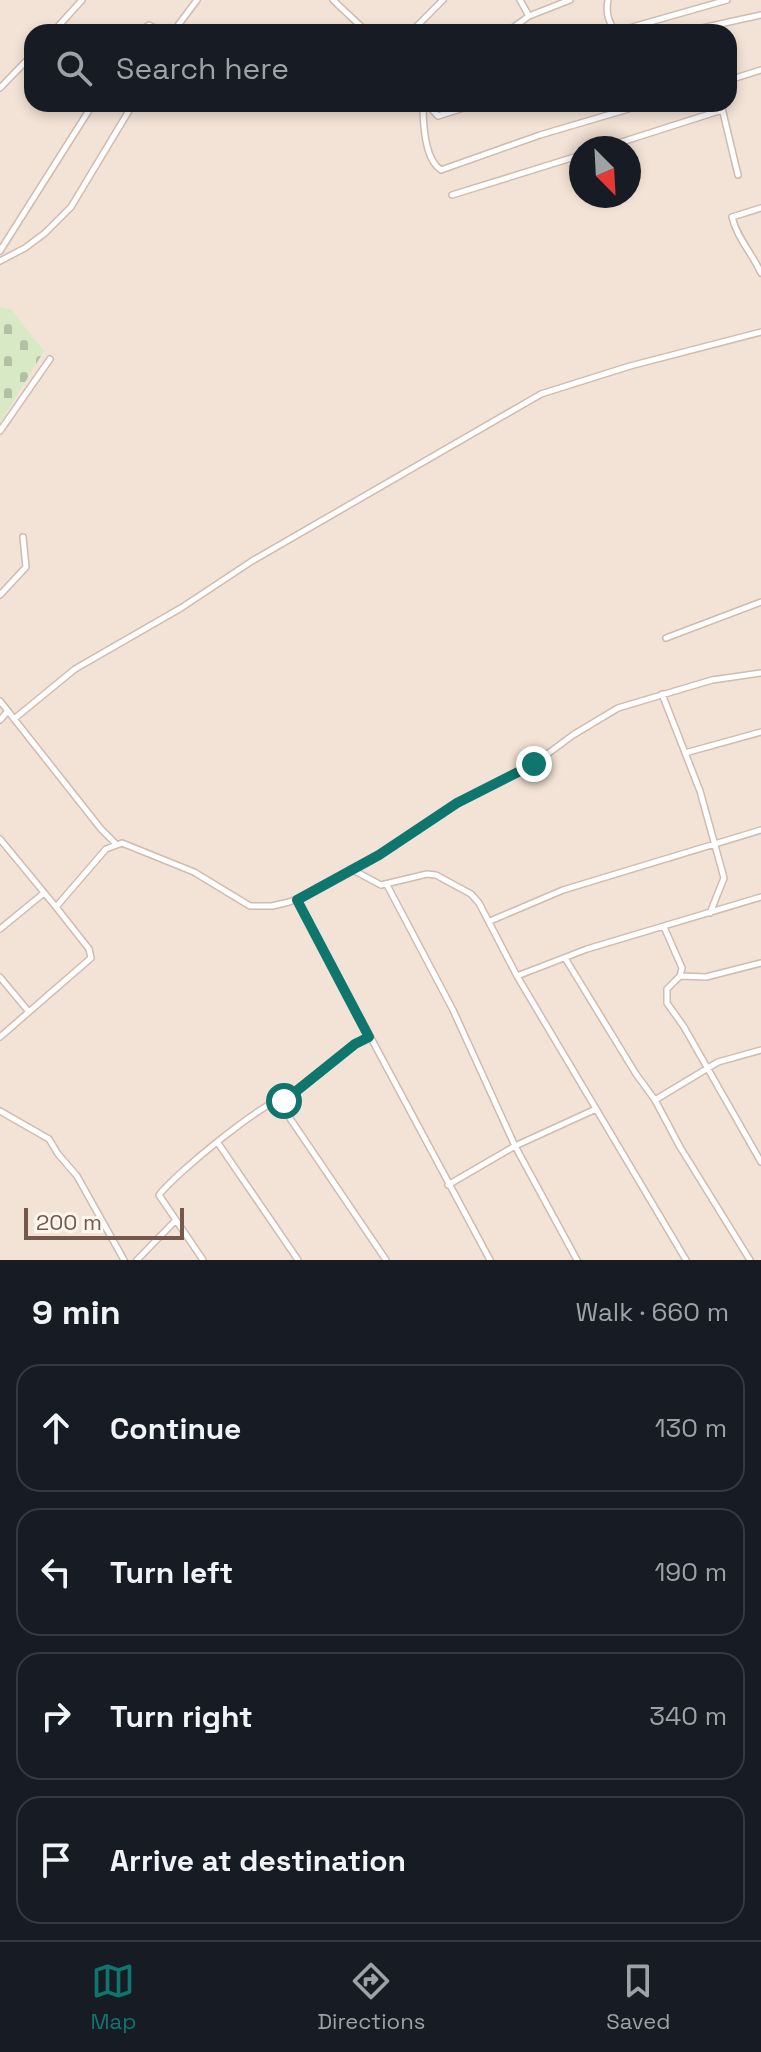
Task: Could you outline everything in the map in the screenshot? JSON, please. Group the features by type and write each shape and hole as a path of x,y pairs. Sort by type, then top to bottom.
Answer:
{"street":[{"path":"60,24 82,0"},
{"path":"179,24 197,0"},
{"path":"333,0 358,24"},
{"path":"520,0 529,16"},
{"path":"518,24 529,16 570,0"},
{"path":"608,0 610,24"},
{"path":"643,24 727,0"},
{"path":"418,24 440,1"},
{"path":"720,24 761,15"},
{"path":"0,88 24,63"},
{"path":"737,78 761,70"},
{"path":"0,251 88,112"},
{"path":"0,261 45,233 71,207 128,112"},
{"path":"425,112 424,133 434,165 441,170 540,135 618,112"},
{"path":"638,136 707,112"},
{"path":"722,112 738,175"},
{"path":"452,195 569,159"},
{"path":"761,208 732,217 738,236 761,273"},
{"path":"14,719 75,669 181,608 252,561 541,394 630,366 761,332"},
{"path":"0,431 50,359"},
{"path":"0,595 26,567 23,537"},
{"path":"666,638 761,602"},
{"path":"0,701 116,844 133,846 194,872 250,906 272,906 297,900 379,855 457,803 534,764 573,735 618,708 712,680 761,673"},
{"path":"662,694 700,791 724,878 710,913"},
{"path":"0,720 8,711"},
{"path":"685,753 761,732"},
{"path":"490,921 563,890 761,830"},
{"path":"0,839 89,949 91,958 0,1037"},
{"path":"56,907 103,852 116,844"},
{"path":"351,869 374,884 387,885 427,874 436,875 471,894 490,921 517,976 686,1260"},
{"path":"387,885 442,988 515,1146 577,1260"},
{"path":"0,929 44,893"},
{"path":"517,976 761,897"},
{"path":"297,900 490,1260"},
{"path":"664,927 681,962 680,976 667,989 666,1001 760,1158"},
{"path":"565,958 655,1100 680,1147 750,1260"},
{"path":"680,976 706,977 761,963"},
{"path":"0,977 29,1012"},
{"path":"203,1260 159,1195 177,1174 267,1105 287,1097 355,1044 369,1037"},
{"path":"655,1100 707,1068 733,1056 761,1050"},
{"path":"287,1097 283,1105 288,1116 386,1260"},
{"path":"448,1185 515,1146 596,1109"},
{"path":"0,1111 47,1136 77,1176 124,1260"},
{"path":"218,1143 298,1260"},
{"path":"137,1260 176,1220"}],"shaded area":[{"path":"0,0 761,0 761,1260 0,1260"}],"green space":[{"path":"0,307 11,309 44,351 0,423"}],"route":[{"path":"284,1101 355,1044 369,1037 297,900 379,855 457,803 534,764"}]}
